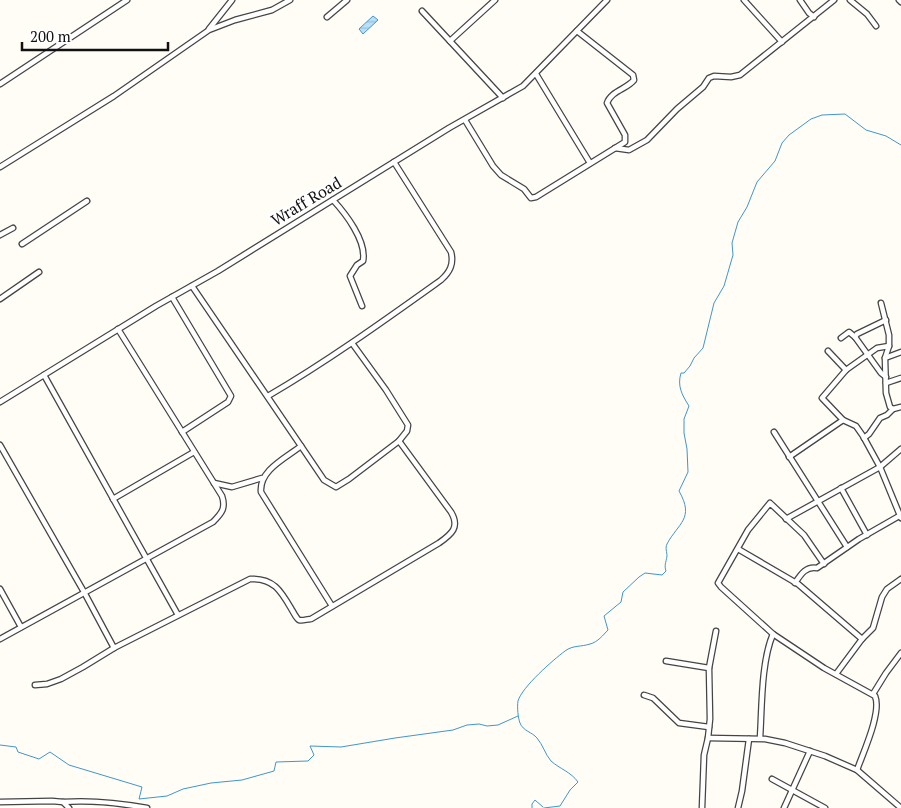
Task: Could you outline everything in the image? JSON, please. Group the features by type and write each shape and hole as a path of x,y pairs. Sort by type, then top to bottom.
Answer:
{"street":[{"path":"0,84 126,0"},
{"path":"208,30 232,0"},
{"path":"0,167 114,96 208,30 272,10 290,0"},
{"path":"327,17 348,0"},
{"path":"450,41 495,0"},
{"name":"Wraff Road","path":"0,402 394,162 523,86 607,0"},
{"path":"744,0 782,42"},
{"path":"800,0 814,17"},
{"path":"614,148 630,150 643,143 703,87 710,78 714,76 731,77 740,75 834,0"},
{"path":"850,0 867,14 876,26"},
{"path":"422,12 503,98"},
{"path":"465,120 493,166 501,175 524,189 531,198 536,197 625,142 626,138 607,103 612,95 630,85 634,80 633,75 577,31"},
{"path":"536,74 590,163"},
{"path":"268,396 352,343 441,280 448,273 452,265 451,252 394,162"},
{"path":"332,200 346,214 363,244 363,261 356,265 350,276 362,306"},
{"path":"22,244 87,201"},
{"path":"0,235 12,228"},
{"path":"0,299 39,272"},
{"path":"192,286 324,480 336,487 399,441 407,431 408,425 386,390 352,343"},
{"path":"172,297 231,396 228,402 182,432"},
{"path":"882,303 889,346 885,358 886,383 888,400 890,407 893,409"},
{"path":"855,337 886,320"},
{"path":"0,639 213,522 221,514 224,504 222,496 118,329"},
{"path":"841,338 849,332 855,337 886,377"},
{"path":"796,582 807,569 817,568 847,547 901,516 880,467 864,438 856,426 843,420 822,397 846,370 880,347 889,346"},
{"path":"828,351 846,370"},
{"path":"885,358 901,352"},
{"path":"44,374 178,615"},
{"path":"886,383 901,378"},
{"path":"864,438 880,418 890,413 893,409 901,408"},
{"path":"789,457 843,420"},
{"path":"774,432 847,547"},
{"path":"35,685 54,682 114,648 250,579 272,582 299,620 311,618 439,543 448,536 456,522 451,512 399,441"},
{"path":"0,445 114,648"},
{"path":"214,483 232,487 262,478 301,446"},
{"path":"786,519 880,467 901,449"},
{"path":"113,499 194,452"},
{"path":"262,478 260,488 269,507 332,606"},
{"path":"252,482 260,488"},
{"path":"841,488 867,535"},
{"path":"824,564 804,535 770,503 748,530 720,577 718,584 773,634 836,674 873,694 877,699 876,710 857,770"},
{"path":"738,549 796,582 862,639"},
{"path":"836,674 862,639 873,628 882,597 887,589 901,579"},
{"path":"0,589 21,627"},
{"path":"702,808 704,755 709,727 710,668 716,631"},
{"path":"760,738 766,663 768,648 773,634"},
{"path":"873,694 901,653"},
{"path":"666,662 710,668"},
{"path":"644,695 654,698 682,725 709,727"},
{"path":"708,738 760,738 810,751 857,770 901,808"},
{"path":"738,808 749,739"},
{"path":"784,808 810,751"},
{"path":"772,779 825,808"},
{"path":"28,801 30,808"},
{"path":"0,802 84,801 147,808"},
{"path":"63,802 69,808"},
{"path":"100,803 110,808"}],"water":[{"path":"373,16 378,20 363,34 359,29"}],"waterway":[{"path":"544,808 560,806 570,790 578,782 551,761 537,738 521,726 518,715 518,701 531,681 565,651 593,643 608,630 604,616 621,602 623,592 639,577 645,573 662,575 666,571 666,546 685,515 684,500 679,491 688,472 684,419 689,406 681,390 681,373 684,373 703,348 714,303 724,286 733,255 732,243 738,222 747,207 757,182 775,161 782,143 789,135 811,119 822,115 845,114 866,130 886,136 901,145"},
{"path":"0,745 16,747 18,752 39,759 50,752 69,765 142,787 139,799 167,796 183,789 211,783 242,780 274,771 276,762 308,761 314,755 310,746 341,747 453,730 467,725 498,725 518,716"},
{"path":"532,808 535,800 543,807"}]}
